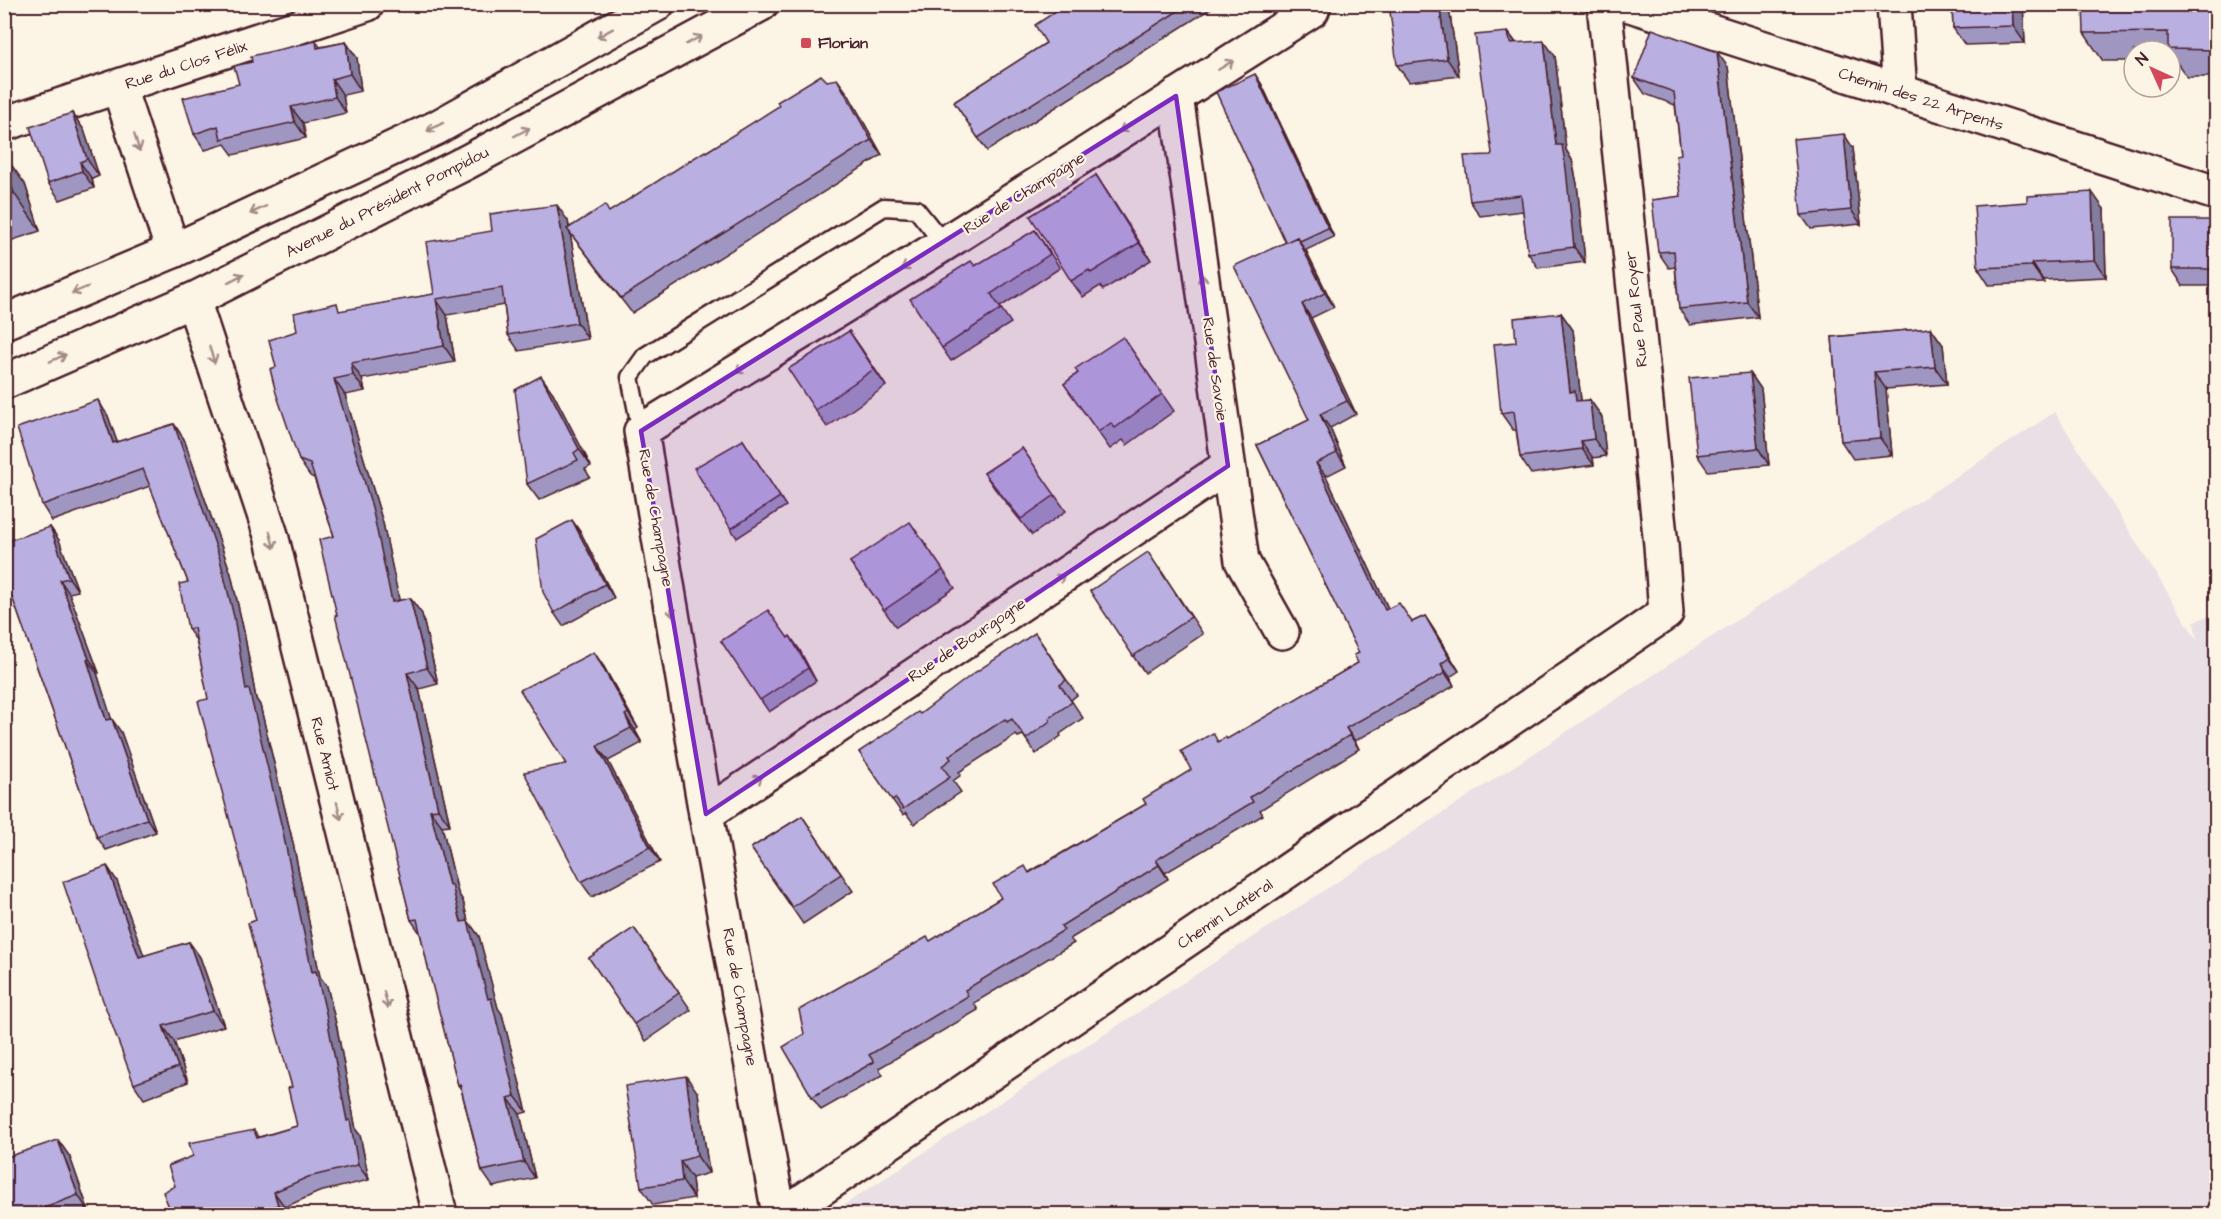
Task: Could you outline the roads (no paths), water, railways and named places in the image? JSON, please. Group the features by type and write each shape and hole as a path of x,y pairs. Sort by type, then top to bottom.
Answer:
{"street":[{"name":"Rue du Clos Félix","path":"4,124 119,88 368,4"},
{"path":"4,322 173,251 436,128 657,4"},
{"name":"Avenue du Président Pompidou","path":"4,382 193,300 467,162 761,4"},
{"name":"Rue de Champagne","path":"779,1215 706,814 640,431 944,244 1312,10 1314,4"},
{"name":"Rue Paul Royer","path":"1604,4 1661,545 1666,613"},
{"name":"Chemin des 22 Arpents","path":"1627,4 2217,193"},
{"path":"1894,4 1900,93"},
{"path":"119,88 173,251"},
{"name":"Rue de Savoie","path":"1176,96 1242,561 1282,632"},
{"name":"Rue Amiot","path":"193,300 271,535 440,1215"},
{"name":"Rue de Bourgogne","path":"706,814 1228,465"},
{"name":"Chemin Latéral","path":"784,1215 1666,613"}],"lane":[{"path":"640,431 630,377 645,356 874,213 884,207 916,209 944,244"}],"place":[{"name":"Florian","path":"806,43"}]}
